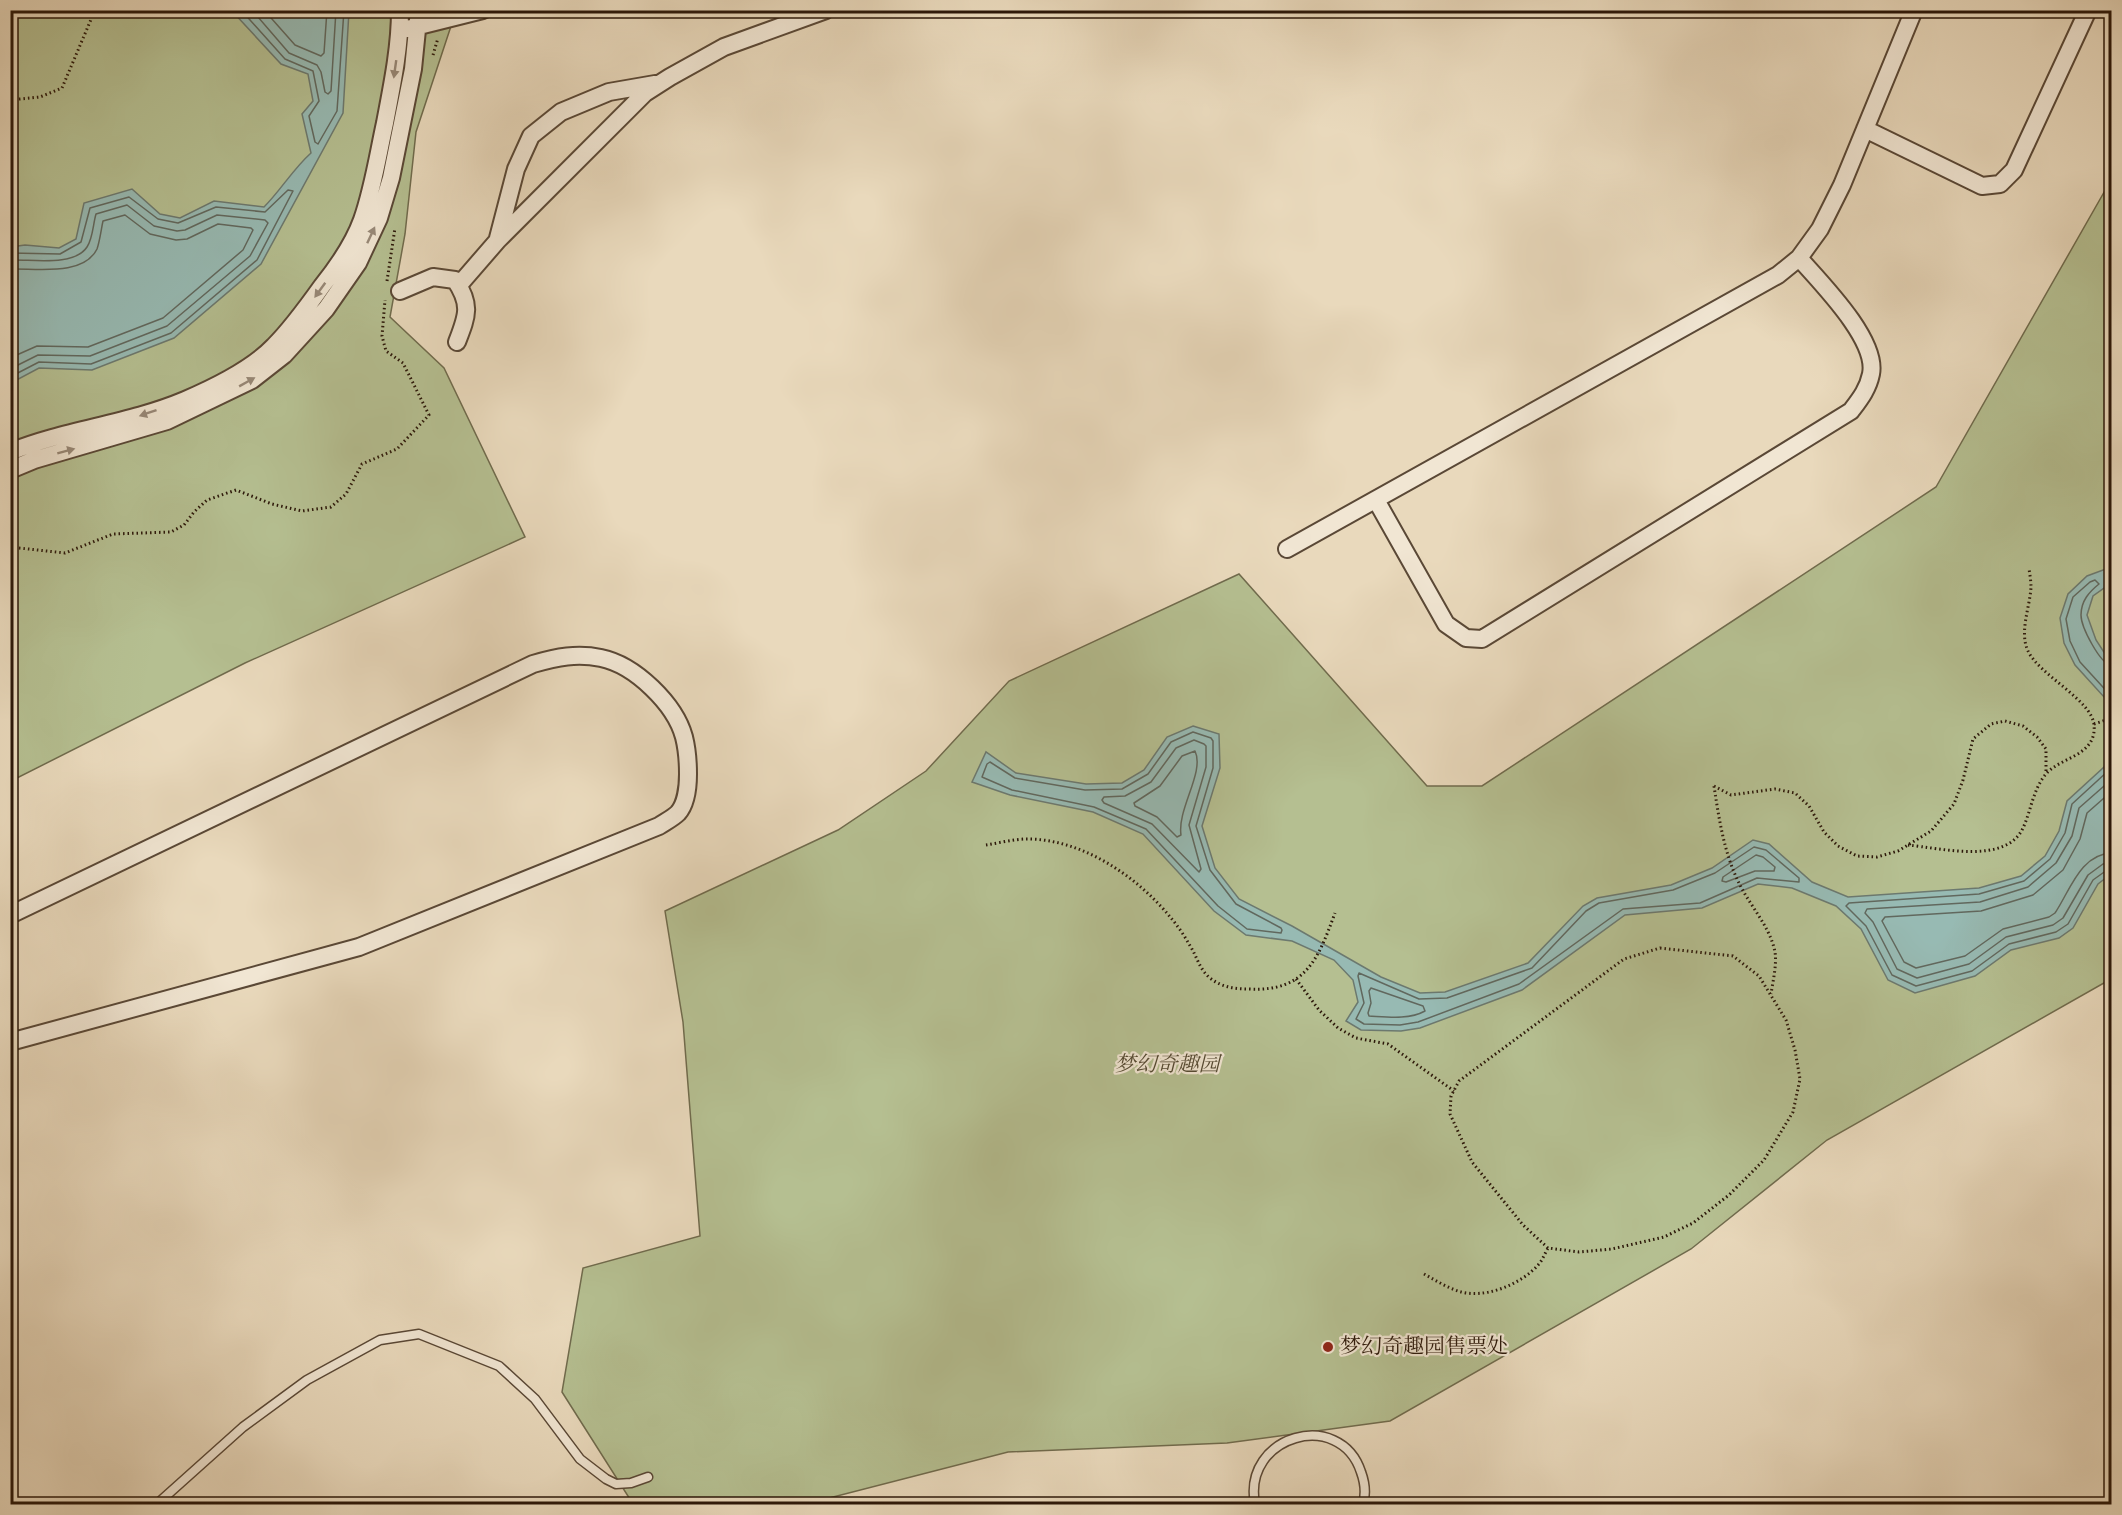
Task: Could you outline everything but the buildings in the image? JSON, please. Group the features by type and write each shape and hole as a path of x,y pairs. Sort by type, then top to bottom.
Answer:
{"street":[{"path":"10,452 34,442 137,417 185,400 239,372 272,348 300,317 344,257 362,222 372,188 393,83 400,31 400,10"},
{"path":"400,31 418,19 443,21 483,10"},
{"path":"459,285 498,240 645,93 724,47 826,10"},
{"path":"1287,549 1778,275 1799,258 1820,229 1842,185 1914,10"},
{"path":"1865,129 1982,186 2000,184 2014,170 2088,10"},
{"path":"10,470 34,460 167,421 252,380 284,355 326,309 358,263 379,218 391,178 413,69 418,19"},
{"path":"498,240 516,169 531,136 561,112 609,92 658,84"},
{"path":"1376,500 1446,624 1466,638 1482,639 1851,411 1866,390 1872,372 1869,353 1857,327 1799,258"},
{"path":"391,288 433,277 455,280 464,293 467,317 457,342"},
{"path":"10,915 523,669 555,657 574,655 603,658 630,669 673,712 684,736 688,763 688,787 679,812 659,826 359,947 10,1042"}],"lane":[{"path":"157,1504 243,1427 307,1380 380,1340 419,1334 499,1366 535,1399 580,1459 606,1479 616,1484 648,1478"},
{"path":"1255,1504 1254,1485 1258,1468 1268,1453 1282,1442 1299,1436 1317,1436 1334,1441 1348,1451 1359,1465 1365,1482 1363,1504"}],"path":[{"path":"10,100 40,97 62,88 95,10"},
{"path":"431,63 443,21"},
{"path":"10,547 64,553 113,534 171,532 184,525 207,500 236,490 272,504 302,511 331,507 346,494 362,464 397,449 429,415 403,363 386,351 382,336 391,288 396,219"},
{"path":"2029,569 2031,587 2025,637 2028,651 2088,711 2094,724 2092,738 2080,753 2046,773"},
{"path":"2094,724 2112,718"},
{"path":"1771,995 1775,952 1765,927 1738,882 1720,824 1714,786 1731,795 1775,789 1795,793 1809,806 1824,832 1838,846 1857,856 1877,857 1898,851 1931,831 1954,804 1963,780 1973,739 1991,724 2005,722 2023,726 2037,736 2046,749 2046,773 2034,795 2022,830 2012,842 1995,850 1973,851 1908,845"},
{"path":"986,845 1026,839 1058,843 1088,853 1120,871 1170,917 1190,944 1200,968 1212,980 1231,988 1258,990 1290,984 1306,971 1322,948 1335,913"},
{"path":"1660,948 1733,956 1759,976 1771,995 1786,1020 1795,1050 1800,1079 1793,1112 1764,1160 1730,1195 1693,1223 1664,1237 1601,1250 1579,1252 1548,1248 1523,1225 1472,1162 1450,1114 1451,1096 1459,1081 1624,959 1660,948"},
{"path":"1296,979 1318,1010 1338,1028 1356,1038 1388,1044 1454,1091"},
{"path":"1424,1274 1459,1291 1473,1293 1491,1290 1520,1281 1539,1263 1548,1248"}],"green space":[{"path":"11,11 456,11 416,132 405,234 390,317 444,368 525,537 245,663 11,781"},
{"name":"梦幻奇趣园","path":"2111,180 2111,979 1827,1140 1691,1249 1390,1421 1227,1443 1008,1452 806,1504 633,1504 562,1392 583,1268 700,1236 683,1022 665,911 838,830 926,771 1009,681 1239,574 1427,786 1482,786 1936,487"}],"water":[{"path":"232,11 349,11 343,113 261,264 174,338 92,370 39,368 11,383 11,247 25,245 59,248 76,239 84,203 132,189 160,214 180,218 214,201 264,207 311,153 302,114 313,101 308,74 281,64"},
{"path":"2111,567 2111,583 2093,596 2087,615 2096,640 2111,663 2111,719 2105,698 2075,665 2064,643 2060,618 2068,594 2087,576"},
{"path":"1193,726 1219,734 1220,768 1202,826 1215,868 1239,899 1292,926 1381,977 1420,993 1445,992 1528,963 1583,906 1597,898 1671,885 1712,868 1753,840 1769,844 1812,882 1848,897 1979,888 2021,876 2045,856 2059,831 2067,801 2104,767 2111,753 2111,874 2098,884 2073,928 2059,938 2011,950 1975,976 1915,993 1888,980 1861,929 1836,906 1792,888 1758,884 1702,908 1625,915 1522,990 1420,1028 1401,1031 1361,1030 1346,1021 1358,1002 1353,980 1334,960 1292,941 1246,935 1214,911 1143,834 1093,812 1010,795 972,782 986,752 1016,773 1086,784 1122,783 1144,770 1167,737"}],"place":[{"name":"梦幻奇趣园售票处","path":"1328,1347"}]}
